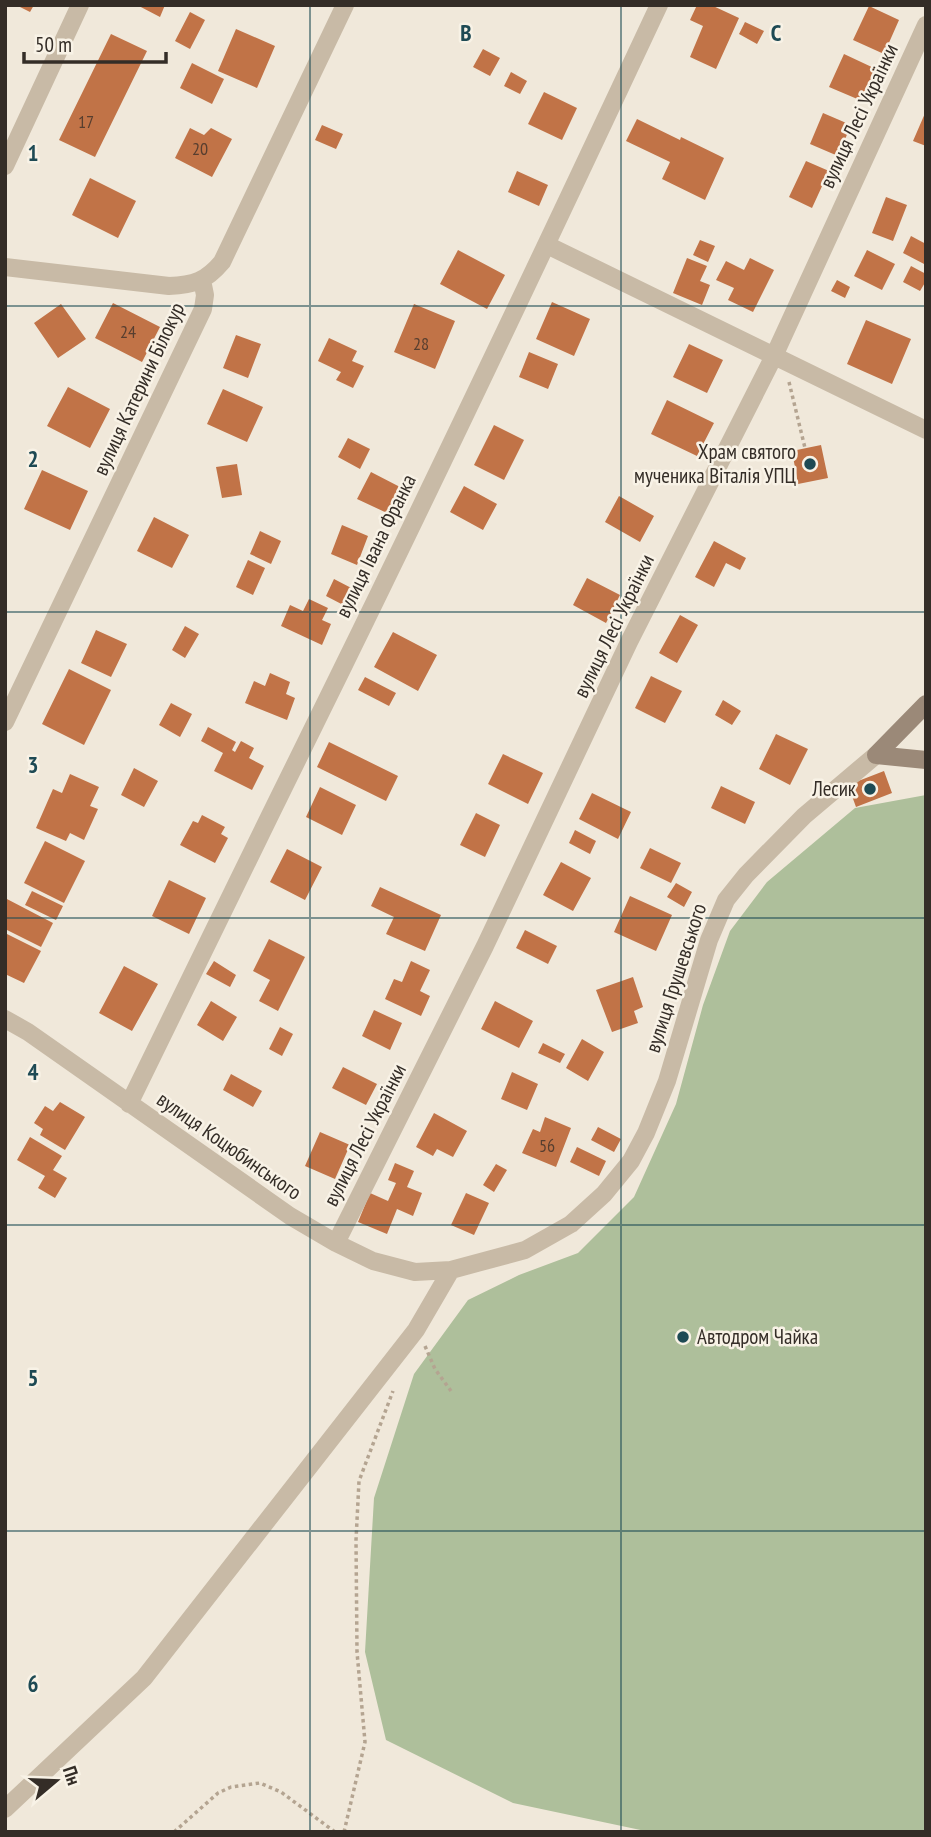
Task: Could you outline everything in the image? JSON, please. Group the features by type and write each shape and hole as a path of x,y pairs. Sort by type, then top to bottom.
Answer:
{"street":[{"path":"5,166 80,5"},
{"path":"5,267 169,286 187,285 213,273 222,262 345,5"},
{"name":"вулиця Івана Франка","path":"129,1104 348,658 659,5"},
{"name":"вулиця Лесі Українки","path":"336,1244 485,946 629,642 774,356 926,25"},
{"path":"547,245 926,430"},
{"name":"вулиця Катерини Білокур","path":"5,722 203,309 205,295 202,280"},
{"name":"вулиця Грушевського","path":"525,1250 571,1224 604,1194 631,1160 646,1133 667,1081 709,940 726,900 746,875 804,816 876,755 926,704"},
{"path":"876,755 926,760"},
{"name":"вулиця Коцюбинського","path":"5,1019 28,1032 290,1216 336,1244 373,1261 415,1272 451,1270 525,1250"},
{"path":"5,1809 144,1678 416,1329 451,1270"}],"path":[{"path":"774,356 791,386 805,448"},
{"path":"416,1329 435,1369 452,1391"},
{"path":"344,1832 365,1742 357,1652 356,1541 359,1481 393,1391"},
{"path":"174,1832 218,1793 231,1787 260,1783 281,1792 335,1832"}],"green space":[{"name":"Автодром Чайка","path":"926,795 926,1832 650,1832 513,1803 386,1740 365,1652 374,1498 414,1374 468,1300 519,1275 578,1253 634,1197 676,1104 703,1005 730,931 767,882 855,808"}],"building":[{"path":"16,5 34,5 30,12"},
{"path":"137,5 165,5 160,17"},
{"path":"697,5 711,5 739,18 716,69 690,57 703,26 690,20"},
{"path":"869,6 899,20 884,54 853,40"},
{"path":"190,12 205,20 190,49 175,41"},
{"path":"745,22 764,31 757,44 739,34"},
{"path":"236,29 275,46 257,88 218,71"},
{"path":"111,34 147,51 95,157 59,140"},
{"path":"483,49 500,58 490,76 473,67"},
{"path":"844,54 876,69 862,101 829,87"},
{"path":"192,63 224,79 212,104 180,88"},
{"path":"511,72 527,81 520,94 504,86"},
{"path":"544,92 577,108 562,140 528,124"},
{"path":"926,111 926,146 913,141"},
{"path":"823,113 851,125 838,156 810,144"},
{"path":"637,119 724,158 705,200 662,179 670,162 626,141"},
{"path":"322,125 343,134 336,149 315,140"},
{"path":"190,128 204,135 211,128 232,139 212,177 175,158"},
{"path":"806,161 829,171 812,208 789,197"},
{"path":"517,171 548,185 539,206 508,192"},
{"path":"90,178 136,201 118,238 72,215"},
{"path":"886,197 907,205 893,241 872,233"},
{"path":"911,236 926,244 926,265 903,253"},
{"path":"700,240 715,246 708,262 693,255"},
{"path":"458,250 505,275 487,309 440,284"},
{"path":"867,250 895,264 882,290 854,276"},
{"path":"687,258 707,266 700,281 710,285 702,305 673,293"},
{"path":"750,258 774,270 753,312 728,300 734,288 716,280 726,261 744,270"},
{"path":"911,266 926,274 926,281 920,291 903,282"},
{"path":"837,280 850,287 845,298 831,291"},
{"path":"552,302 590,319 574,356 536,339"},
{"path":"113,303 160,327 142,362 95,338"},
{"path":"61,304 86,339 58,358 34,323"},
{"path":"414,304 455,321 435,369 394,352"},
{"path":"866,320 911,339 892,384 847,364"},
{"path":"236,335 261,344 248,378 223,368"},
{"path":"329,338 357,351 352,361 364,366 353,388 336,380 341,372 318,361"},
{"path":"689,344 723,360 707,393 673,377"},
{"path":"529,352 558,364 548,389 519,377"},
{"path":"68,387 110,409 90,448 47,426"},
{"path":"223,389 263,407 247,442 207,424"},
{"path":"667,400 714,423 697,456 651,434"},
{"path":"494,425 524,440 504,480 474,465"},
{"path":"348,438 370,449 360,469 338,457"},
{"name":"Храм святого мученика Віталія УПЦ","path":"821,445 828,478 798,484 792,451"},
{"path":"237,464 242,495 222,498 216,467"},
{"path":"42,470 88,491 70,530 24,509"},
{"path":"371,472 400,487 387,513 357,499"},
{"path":"464,486 497,504 483,530 450,512"},
{"path":"619,496 654,516 640,542 605,522"},
{"path":"154,517 189,535 172,568 137,551"},
{"path":"342,525 368,536 357,565 331,554"},
{"path":"260,531 281,541 271,564 250,554"},
{"path":"714,541 746,558 740,570 726,563 714,587 695,577"},
{"path":"248,560 265,568 253,595 236,587"},
{"path":"587,578 620,595 606,623 573,605"},
{"path":"334,579 359,592 351,609 326,596"},
{"path":"309,599 328,608 322,620 331,624 322,645 281,626 290,605 303,611"},
{"path":"680,615 698,625 677,663 659,653"},
{"path":"185,626 199,634 185,658 172,650"},
{"path":"96,630 127,644 111,677 81,663"},
{"path":"393,632 437,655 418,691 374,667"},
{"path":"69,669 111,690 84,745 42,724"},
{"path":"270,673 290,682 286,694 295,698 287,720 245,703 254,681 265,686"},
{"path":"651,676 682,691 665,723 635,708"},
{"path":"365,677 396,693 389,706 358,690"},
{"path":"723,700 741,711 732,725 715,715"},
{"path":"171,703 192,714 180,737 159,725"},
{"path":"208,727 236,742 232,750 235,752 241,741 254,748 249,758 264,766 252,790 214,771 223,753 201,741"},
{"path":"776,734 808,749 790,785 759,769"},
{"path":"329,742 398,776 386,801 317,767"},
{"path":"503,754 543,773 528,804 488,784"},
{"path":"134,768 158,781 144,807 121,795"},
{"name":"Лесик","path":"884,771 892,793 856,807 848,785"},
{"path":"70,774 99,787 90,806 98,809 84,840 70,833 66,841 36,828 53,789 62,793"},
{"path":"721,786 755,802 745,824 711,808"},
{"path":"320,787 356,805 342,835 306,817"},
{"path":"592,793 631,812 618,839 579,819"},
{"path":"476,813 500,825 485,857 460,845"},
{"path":"202,815 225,827 221,834 228,838 215,863 180,845 193,821 198,823"},
{"path":"575,830 596,841 590,854 569,843"},
{"path":"45,841 85,861 64,903 24,883"},
{"path":"650,848 681,863 671,883 640,868"},
{"path":"287,849 322,867 305,900 270,882"},
{"path":"561,862 591,878 573,911 543,895"},
{"path":"169,880 206,898 189,934 152,916"},
{"path":"676,883 692,892 684,907 667,897"},
{"path":"380,887 441,915 425,951 386,934 394,917 371,906"},
{"path":"32,891 63,906 56,920 25,905"},
{"path":"630,896 672,915 656,951 614,932"},
{"path":"5,898 53,923 41,947 5,929"},
{"path":"525,930 557,946 548,964 516,948"},
{"path":"5,933 41,951 24,983 5,974"},
{"path":"269,939 305,957 278,1011 259,1001 270,980 253,971"},
{"path":"214,961 236,975 230,987 206,974"},
{"path":"411,961 430,970 420,991 430,996 421,1016 385,999 394,979 402,982"},
{"path":"124,966 158,984 132,1031 99,1013"},
{"path":"633,977 643,1007 634,1011 638,1023 612,1032 596,990"},
{"path":"211,1001 237,1017 223,1041 197,1025"},
{"path":"495,1001 533,1021 519,1048 481,1029"},
{"path":"374,1010 402,1023 390,1050 362,1036"},
{"path":"280,1027 293,1034 282,1056 269,1049"},
{"path":"582,1039 604,1052 588,1081 566,1068"},
{"path":"543,1043 565,1054 560,1063 538,1053"},
{"path":"343,1067 377,1084 366,1105 332,1088"},
{"path":"512,1072 538,1084 527,1110 501,1099"},
{"path":"231,1074 262,1091 253,1107 223,1090"},
{"path":"60,1102 85,1117 65,1150 40,1135 43,1129 34,1123 45,1106 53,1111"},
{"path":"434,1113 467,1131 453,1157 437,1149 433,1156 416,1147"},
{"path":"545,1117 571,1128 556,1167 522,1153 533,1129 540,1132"},
{"path":"598,1127 621,1139 614,1152 591,1140"},
{"path":"320,1132 350,1145 335,1179 305,1166"},
{"path":"30,1137 62,1156 53,1170 67,1178 55,1198 38,1188 45,1176 17,1160"},
{"path":"577,1147 606,1161 599,1176 570,1162"},
{"path":"395,1163 414,1171 407,1187 422,1193 413,1216 397,1209 387,1234 358,1222 370,1193 388,1201 396,1183 388,1180"},
{"path":"496,1164 507,1170 494,1192 483,1185"},
{"path":"466,1193 489,1203 474,1235 451,1225"}],"place":[{"name":"Храм святого мученика Віталія УПЦ","path":"810,464"},
{"name":"Лесик","path":"870,789"},
{"name":"Автодром Чайка","path":"683,1337"}]}
